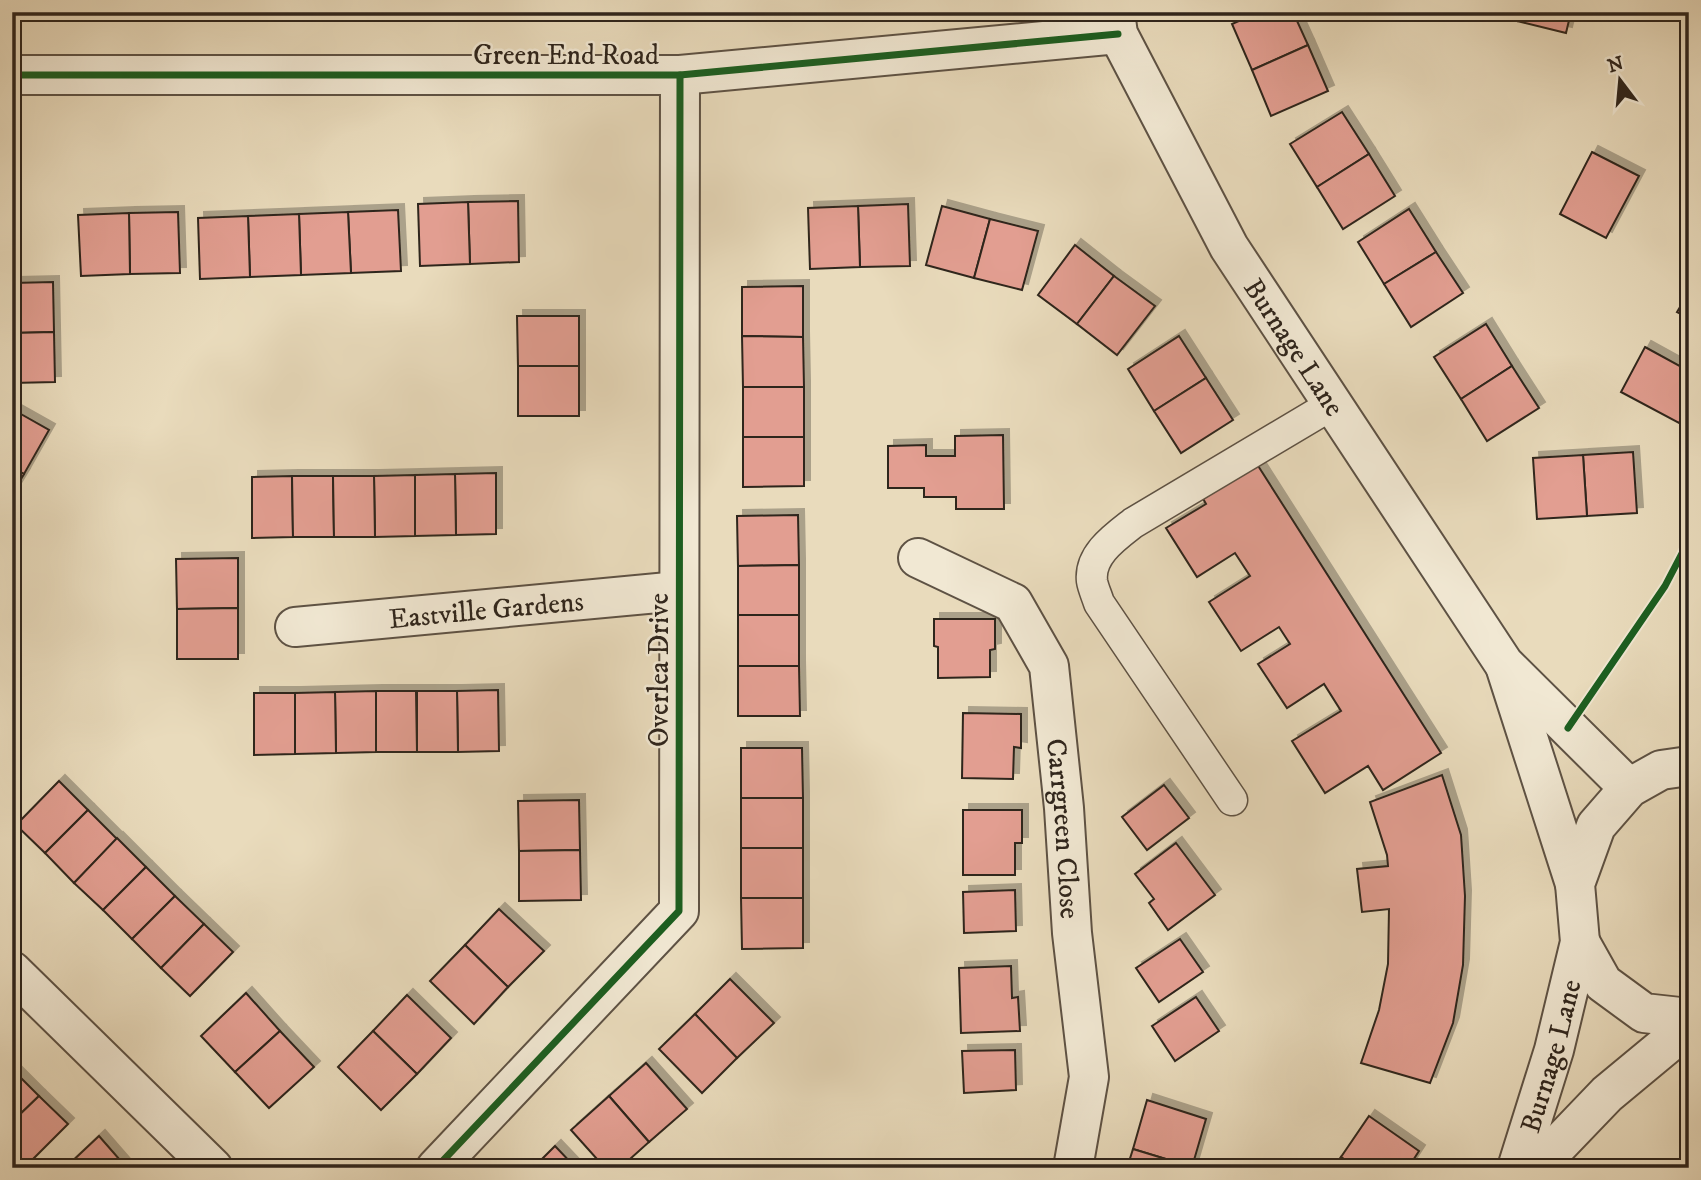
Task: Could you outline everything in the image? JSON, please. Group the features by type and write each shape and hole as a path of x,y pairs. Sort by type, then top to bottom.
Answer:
{"street":[{"name":"Green End Road","path":"12,75 680,75 1116,23"},
{"name":"Burnage Lane","path":"1116,23 1229,247 1504,664"},
{"name":"Overlea Drive","path":"436,1168 679,911 680,75"},
{"name":"Carrgreen Close","path":"918,558 1013,603 1049,666 1064,808 1072,933 1089,1077 1073,1168"},
{"name":"Eastville Gardens","path":"295,627 679,591"},
{"path":"1504,664 1629,788"},
{"path":"1504,664 1575,884"},
{"name":"Burnage Lane","path":"1517,1168 1554,1050 1580,942 1575,884 1596,826 1629,788 1661,770 1689,766"},
{"name":"Burnage Lane","path":"1580,942 1603,983 1644,1013 1689,1018"},
{"path":"12,971 213,1168"},
{"name":"Burnage Lane","path":"1536,1168 1607,1094 1689,1026"}],"lane":[{"path":"1232,800 1099,603 1092,582 1093,565 1110,540 1133,523 1333,404"}],"building":[{"path":"1259,12 1293,12 1308,45 1252,70 1232,24"},
{"path":"1479,12 1519,12 1517,21"},
{"path":"1519,12 1571,12 1566,33 1517,21"},
{"path":"1308,45 1328,91 1271,116 1252,70"},
{"path":"1342,112 1369,154 1317,187 1290,144"},
{"path":"1592,152 1639,176 1606,238 1560,214"},
{"path":"1369,154 1395,196 1343,229 1317,187"},
{"path":"518,201 519,262 470,264 468,202"},
{"path":"468,202 470,264 420,266 418,204"},
{"path":"908,204 910,266 860,267 858,206"},
{"path":"858,206 860,267 810,269 808,208"},
{"path":"942,206 990,219 974,278 926,265"},
{"path":"1409,209 1436,252 1384,284 1358,242"},
{"path":"398,210 401,271 351,273 348,212"},
{"path":"178,212 180,273 130,274 129,213"},
{"path":"348,212 351,273 301,275 299,214"},
{"path":"129,213 130,274 81,276 78,215"},
{"path":"299,214 301,275 250,277 248,216"},
{"path":"248,216 250,277 200,279 198,218"},
{"path":"990,219 1038,231 1022,290 974,278"},
{"path":"1075,245 1114,276 1077,324 1038,295"},
{"path":"1436,252 1463,293 1411,327 1384,284"},
{"path":"1114,276 1155,306 1117,355 1077,324"},
{"path":"53,282 54,332 12,333 12,283"},
{"path":"803,286 803,337 742,336 742,287"},
{"path":"1689,292 1689,318 1677,312"},
{"path":"517,316 579,316 579,366 518,366"},
{"path":"1486,324 1512,366 1461,399 1434,357"},
{"path":"54,332 55,382 12,383 12,333"},
{"path":"742,336 803,337 804,387 743,387"},
{"path":"1179,336 1206,378 1154,411 1128,369"},
{"path":"1645,347 1689,371 1689,406 1679,423 1621,392"},
{"path":"518,366 579,366 579,416 518,416"},
{"path":"1512,366 1539,408 1487,441 1461,399"},
{"path":"1206,378 1233,420 1181,453 1154,411"},
{"path":"743,387 804,387 804,437 743,437"},
{"path":"12,409 49,430 24,474 12,467"},
{"path":"1003,435 1004,509 956,509 956,497 924,497 924,488 888,488 888,446 926,445 926,456 955,456 955,436"},
{"path":"743,437 804,437 804,486 743,487"},
{"path":"1633,452 1637,513 1587,516 1583,455"},
{"path":"1583,455 1587,516 1537,519 1533,458"},
{"path":"1255,461 1441,753 1383,790 1368,766 1325,793 1292,741 1341,711 1324,684 1287,708 1258,664 1290,644 1279,627 1241,651 1209,602 1250,576 1235,553 1197,577 1166,528 1206,504 1201,495"},
{"path":"12,467 24,474 12,494"},
{"path":"496,473 496,534 456,535 455,474"},
{"path":"455,474 456,535 415,536 415,475"},
{"path":"415,475 415,536 375,537 374,476"},
{"path":"292,476 293,537 252,538 252,477"},
{"path":"292,476 333,476 334,537 293,537"},
{"path":"333,476 374,476 375,537 334,537"},
{"path":"798,515 799,565 738,566 737,516"},
{"path":"238,558 238,608 177,609 176,559"},
{"path":"799,565 799,615 738,615 738,566"},
{"path":"238,608 238,659 177,659 177,609"},
{"path":"738,615 799,615 799,666 738,666"},
{"path":"934,619 995,619 995,649 990,650 990,677 938,678"},
{"path":"738,666 799,666 800,716 738,716"},
{"path":"498,690 499,751 458,752 457,691"},
{"path":"376,691 376,752 336,753 335,692"},
{"path":"376,691 416,691 417,752 376,752"},
{"path":"417,691 457,691 458,752 417,752"},
{"path":"335,692 336,753 295,754 295,693"},
{"path":"254,693 295,693 295,754 254,755"},
{"path":"963,713 1021,714 1021,748 1014,747 1013,779 962,778"},
{"path":"741,748 802,748 803,798 741,798"},
{"path":"1442,775 1461,835 1465,896 1463,965 1453,1023 1430,1083 1361,1063 1379,1010 1388,964 1389,909 1362,912 1357,869 1388,866 1370,802"},
{"path":"59,781 88,810 45,853 16,825"},
{"path":"1164,785 1189,818 1147,850 1122,817"},
{"path":"741,798 803,798 803,848 741,848"},
{"path":"579,800 580,850 519,851 518,801"},
{"path":"88,810 117,839 74,883 45,853"},
{"path":"963,810 1022,810 1022,843 1015,843 1015,875 963,875"},
{"path":"117,838 146,867 103,910 74,883"},
{"path":"1176,843 1215,895 1168,930 1149,903 1154,899 1135,874"},
{"path":"741,848 803,848 803,898 741,898"},
{"path":"580,850 581,900 519,901 519,851"},
{"path":"146,867 175,896 132,939 103,910"},
{"path":"1015,890 1016,931 964,933 963,892"},
{"path":"175,896 204,924 161,968 132,939"},
{"path":"741,898 803,898 803,948 742,949"},
{"path":"499,909 544,951 508,987 465,945"},
{"path":"204,924 233,952 190,996 161,968"},
{"path":"1180,939 1203,972 1159,1002 1136,968"},
{"path":"465,945 508,987 474,1024 430,981"},
{"path":"1011,966 1012,998 1018,997 1020,1031 961,1033 959,968"},
{"path":"730,979 774,1023 737,1058 695,1014"},
{"path":"246,993 280,1031 235,1072 201,1036"},
{"path":"407,995 451,1038 417,1074 373,1031"},
{"path":"1196,997 1219,1031 1175,1061 1152,1026"},
{"path":"695,1014 737,1058 702,1093 659,1049"},
{"path":"280,1031 314,1067 269,1108 235,1072"},
{"path":"373,1031 417,1074 381,1110 338,1067"},
{"path":"1015,1050 1016,1090 964,1093 962,1051"},
{"path":"646,1063 687,1109 649,1142 609,1096"},
{"path":"12,1069 39,1096 12,1122"},
{"path":"39,1096 68,1124 25,1167 12,1155 12,1122"},
{"path":"609,1096 649,1142 620,1168 605,1168 571,1130"},
{"path":"1147,1100 1206,1119 1192,1167 1133,1149"},
{"path":"1369,1116 1419,1151 1408,1168 1356,1168 1341,1157"},
{"path":"99,1136 127,1168 65,1168"},
{"path":"555,1146 576,1168 533,1168"},
{"path":"1133,1149 1192,1167 1127,1168"},
{"path":"1689,1155 1689,1168 1670,1168"},
{"path":"1341,1157 1356,1168 1333,1168"}],"cycle path":[{"path":"12,75 680,75 1118,34"},
{"path":"436,1168 679,911 680,75"},
{"path":"1568,728 1665,586 1689,540"}]}
